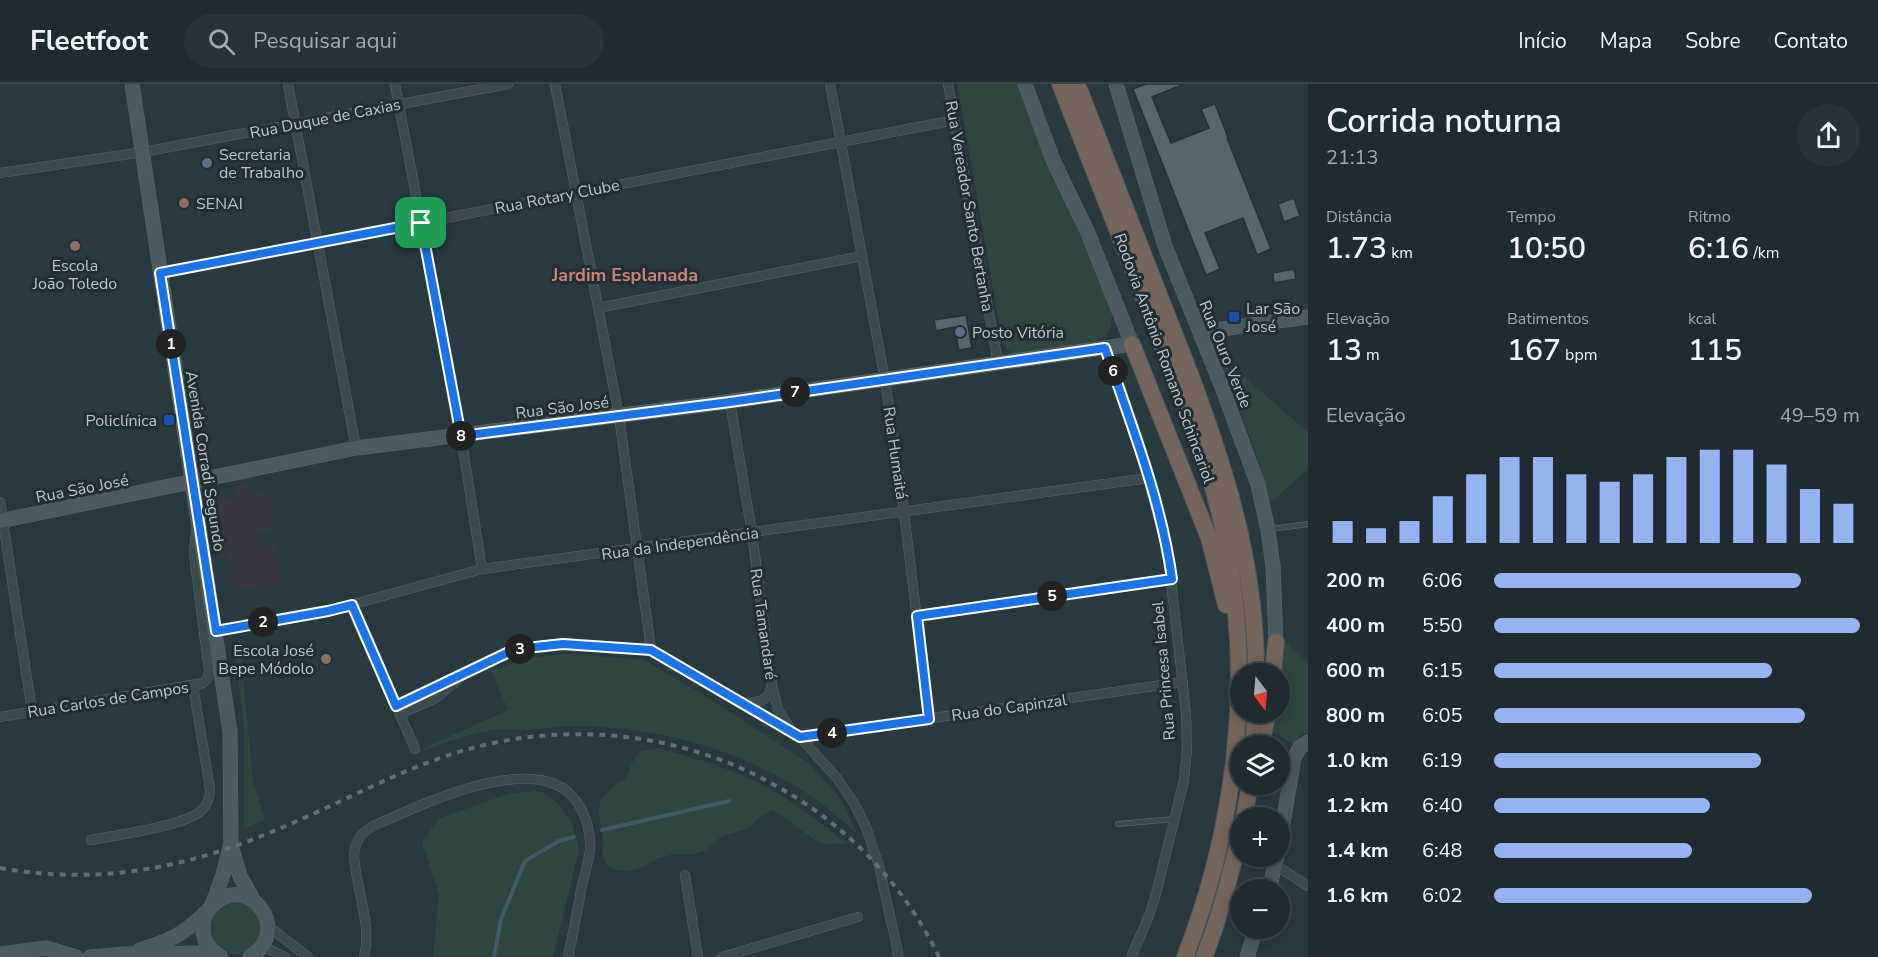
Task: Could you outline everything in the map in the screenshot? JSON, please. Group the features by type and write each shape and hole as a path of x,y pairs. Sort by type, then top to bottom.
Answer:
{"highway":[{"name":"Rodovia Antônio Romano Schincariol","path":"1060,84 1187,409 1210,478 1232,576 1239,663"},
{"name":"Rodovia Antônio Romano Schincariol","path":"1077,84 1214,437 1245,552 1256,663"},
{"path":"1132,344 1209,538 1238,663"},
{"path":"1274,663 1276,642"},
{"name":"Rodovia Antônio Romano Schincariol","path":"1185,957 1214,874 1234,766 1236,723"},
{"path":"1204,957 1232,867"}],"street":[{"name":"Avenida Corradi Segundo","path":"132,84 230,732 231,843 223,875 210,908"},
{"path":"288,84 356,448"},
{"path":"395,84 461,436 482,569"},
{"name":"Rua Duque de Caxias","path":"0,173 143,152 508,84"},
{"path":"555,84 619,416 651,650"},
{"name":"Rua Humaitá","path":"831,84 885,380 904,512 929,719"},
{"name":"Rua Vereador Santo Bertanha","path":"948,84 998,363"},
{"path":"1024,84 1053,160 1088,233 1132,344"},
{"name":"Rua Ouro Verde","path":"1116,84 1165,246 1258,485 1274,566 1276,642"},
{"name":"Rua Rotary Clube","path":"160,273 955,120"},
{"path":"598,308 862,256"},
{"path":"1200,332 1308,317"},
{"name":"Rua São José","path":"1,521 356,448 730,402 1132,344"},
{"name":"Rua Princesa Isabel","path":"1105,348 1149,478 1168,555 1183,682 1187,750 1184,780 1156,894 1131,957"},
{"name":"Rua Tamandaré","path":"730,402 752,533 772,685 778,710 797,736"},
{"name":"Rua da Independência","path":"216,631 328,611 482,569 1149,478"},
{"path":"0,502 1,521 32,711"},
{"name":"Rua Carlos de Campos","path":"0,717 193,685 203,683 207,679 209,671 194,550 198,516"},
{"path":"917,616 1172,579"},
{"path":"352,605 415,749"},
{"path":"398,710 436,698 462,676 490,660 526,648 563,644 651,650 797,736 836,777 861,815 879,866 899,957"},
{"name":"Rua do Capinzal","path":"797,736 1183,682"},
{"path":"91,840 181,822 201,811 207,804 210,789 193,685"},
{"path":"741,703 765,700 770,695 772,685"},
{"path":"1286,807 1294,758 1300,747 1308,742"},
{"path":"364,957 366,931 353,857 356,843 363,833 373,826 442,797 499,780 519,778 538,779 559,786 574,798 588,824 590,848 568,957"},
{"name":"Avenida Corradi Segundo","path":"231,843 240,876 254,901 266,916 268,926"},
{"path":"1284,867 1308,886"},
{"path":"685,875 698,957"},
{"path":"126,954 169,941 193,925 220,899 228,896 246,897 254,901"},
{"path":"210,908 204,919 204,937 208,945 219,956"},
{"path":"722,957 858,917"},
{"path":"250,957 262,946 268,926"},
{"path":"268,926 308,957"},
{"path":"1247,957 1253,939"},
{"path":"262,946 285,957"},
{"path":"0,954 46,948 76,957"},
{"path":"90,957 126,954 219,956"}],"lane":[{"path":"1268,530 1308,524"},
{"path":"1118,824 1174,819"}],"shaded area":[{"path":"247,483 248,495 270,491 275,530 257,534 259,546 277,544 282,584 233,590 228,552 219,552 211,517 215,512 215,506 222,505 222,499 236,497 235,485"}],"green space":[{"path":"957,84 1017,84 1048,162 1113,310 1111,327 1105,336 1095,342 1017,353 1009,351 1003,345"},
{"path":"1218,354 1308,432 1308,469 1270,503 1256,454"},
{"path":"240,641 253,781 265,820 244,828 244,731 235,649"},
{"path":"1285,642 1308,662 1308,732 1300,736 1293,744 1290,742 1290,735 1278,735 1270,730 1271,723 1290,723 1290,663 1281,663"},
{"path":"564,654 643,659 709,698 807,762 843,803 857,834 826,807 768,771 704,746 638,731 569,726 528,730 501,729 466,736 409,755 508,710 491,670 526,659"},
{"path":"659,748 725,768 763,785 796,805 847,843 818,842 773,810 747,829 722,836 704,851 658,858 644,867 630,871 616,870 607,865 602,855 600,800 613,786 626,779 632,763 640,752"},
{"path":"541,791 558,803 573,825 579,849 553,957 433,957 439,895 422,842 440,818 511,793"},
{"path":"235,902 249,906 257,914 261,928 257,942 249,950 235,954 221,950 213,942 209,928 213,914 221,906"}],"building":[{"path":"1146,84 1184,84 1152,97 1171,143 1209,128 1201,109 1215,104 1271,249 1257,255 1243,218 1205,233 1220,269 1206,275 1133,89"},
{"path":"1294,198 1300,216 1284,222 1278,204"},
{"path":"1294,269 1296,279 1274,283 1273,273"},
{"path":"966,315 972,348 959,350 954,327 936,331 934,320"}],"waterway":[{"path":"602,830 729,801"},
{"path":"494,957 501,919 525,861 559,841 574,837"}],"railway":[{"path":"0,868 78,875 152,868 224,850 261,836 393,777 452,754 492,743 532,737 573,734 614,736 654,741 732,764 769,782 822,815 868,856 889,879 908,903 939,957"}],"place":[{"name":"Secretaria de Trabalho","path":"207,163"},
{"name":"SENAI","path":"184,203"},
{"name":"Escola João Toledo","path":"75,246"},
{"name":"Lar São José","path":"1234,317"},
{"name":"Posto Vitória","path":"960,332"},
{"name":"Policlínica","path":"169,420"},
{"name":"Escola José Bepe Módolo","path":"326,659"}],"district":[{"name":"Jardim Esplanada","path":"625,275"}],"route":[{"path":"421,223 461,436 730,402 1105,348 1143,456 1172,579 917,616 929,719 800,737 651,650 563,644 511,651 396,706 352,605 216,631 160,273 421,223"}]}
